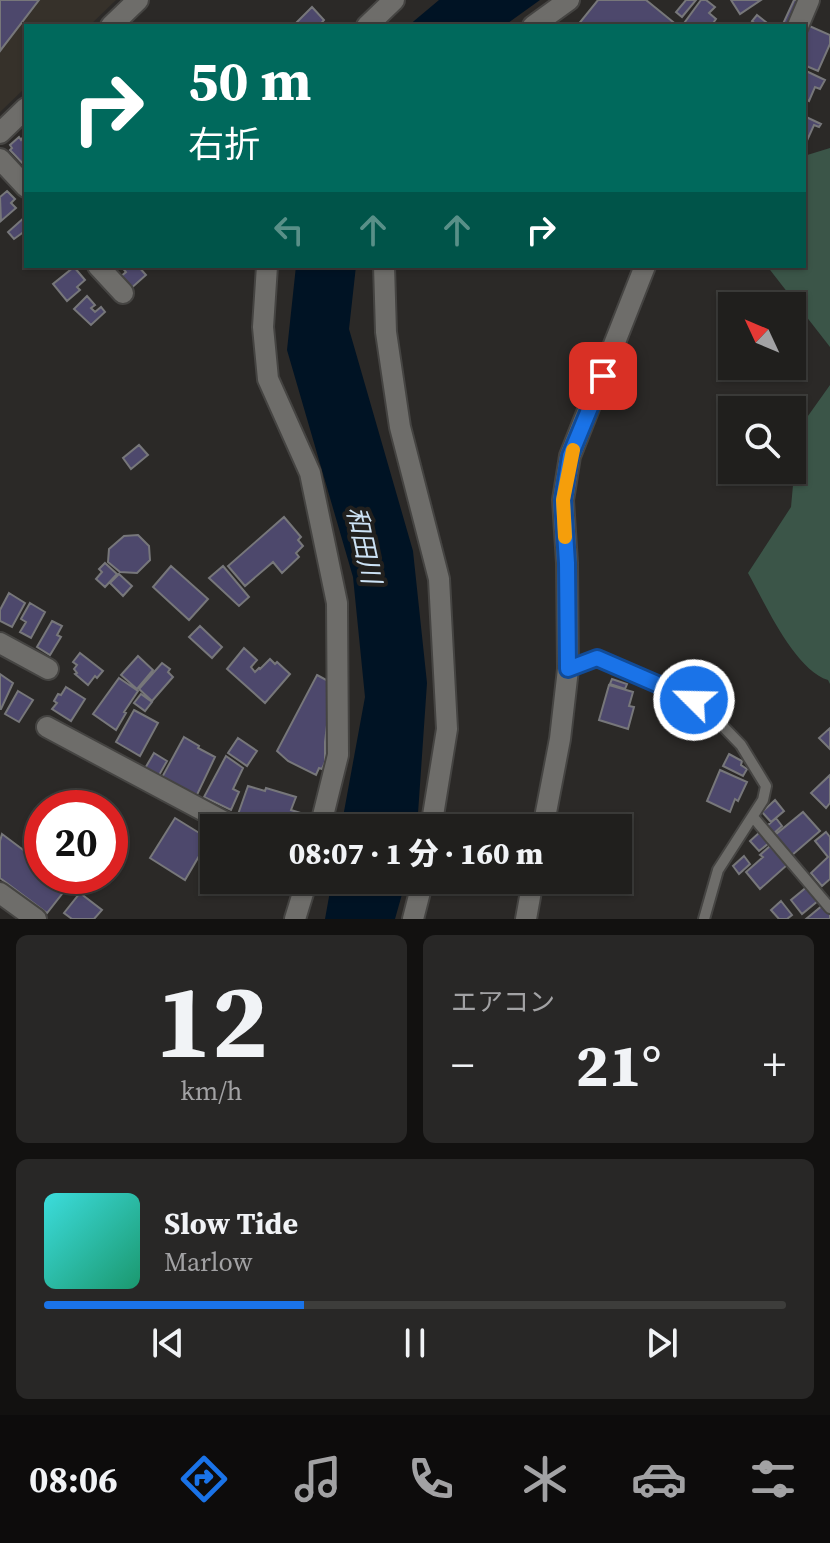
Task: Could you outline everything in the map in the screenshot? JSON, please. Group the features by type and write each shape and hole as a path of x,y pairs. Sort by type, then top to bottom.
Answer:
{"street":[{"path":"113,24 138,0"},
{"path":"369,24 394,0"},
{"path":"536,24 569,0"},
{"path":"799,24 809,0"},
{"path":"0,133 24,110"},
{"path":"0,159 24,185"},
{"path":"100,268 123,293"},
{"path":"267,268 263,327 268,379 310,473 337,603 338,755 323,814"},
{"path":"384,268 386,332 400,427 439,579 447,729 433,814"},
{"path":"546,814 560,739 568,669 563,500 570,456 644,268"},
{"path":"0,643 48,669"},
{"path":"47,727 210,814"},
{"path":"0,893 36,919"},
{"path":"295,919 303,894"},
{"path":"413,919 419,894"},
{"path":"526,919 530,894"}],"lane":[{"path":"568,669 597,658 694,700 741,745 766,786 763,800 718,870 704,919"},
{"path":"753,817 830,908"}],"shaded area":[{"path":"0,0 116,0 91,24 24,24 24,89 0,112"}],"green space":[{"path":"830,148 830,347 806,316 806,292 787,292 769,268 806,268 806,155"},
{"path":"830,385 830,684 792,649 748,573 791,507 793,484 806,484 806,419"}],"water":[{"path":"439,0 540,0 507,24 410,24"},
{"name":"和田川","path":"296,268 356,268 349,329 413,551 427,683 418,814 344,814 365,697 353,577 287,350"},
{"path":"329,894 402,894 395,919 325,919"}],"building":[{"path":"0,0 39,0 0,51"},
{"path":"598,0 646,0 676,24 579,24"},
{"path":"686,0 696,0 682,17 676,12"},
{"path":"701,0 715,7 709,13 716,19 712,24 683,24"},
{"path":"731,0 761,0 740,14"},
{"path":"794,0 803,0 792,24 783,24"},
{"path":"312,7 324,20 321,24 295,24"},
{"path":"757,15 768,24 756,24 752,21"},
{"path":"807,25 830,35 830,44 818,71 806,66"},
{"path":"806,71 825,80 820,89 815,87 809,101 806,99"},
{"path":"806,117 821,124 819,127 814,125 806,143"},
{"path":"19,137 21,140 24,138 24,165 10,150 10,145"},
{"path":"7,191 15,199 11,203 16,208 1,221 0,197"},
{"path":"24,218 24,232 14,239 8,232"},
{"path":"73,268 85,280 77,287 80,290 67,301 53,284"},
{"path":"123,268 140,268 146,275 128,291 120,277 126,272"},
{"path":"87,296 95,305 91,308 95,312 101,307 105,312 91,325 74,309"},
{"path":"139,445 148,455 131,469 123,458"},
{"path":"284,517 301,537 298,540 303,546 296,553 299,557 282,573 273,562 245,586 228,566"},
{"path":"138,535 149,546 150,560 137,573 120,572 108,562 109,549 124,536"},
{"path":"105,563 117,574 105,587 96,579"},
{"path":"171,566 208,599 189,620 153,587"},
{"path":"223,566 249,597 239,606 209,578"},
{"path":"119,574 132,586 123,596 110,583"},
{"path":"9,593 25,603 12,627 0,621 0,610"},
{"path":"30,603 45,612 31,638 20,632 26,622 21,619"},
{"path":"52,621 62,626 57,635 61,637 50,655 37,647"},
{"path":"200,626 222,647 212,658 189,637"},
{"path":"244,648 257,660 251,667 255,672 270,659 290,674 265,703 227,669"},
{"path":"80,653 103,671 88,685 75,674 77,665 73,662"},
{"path":"138,656 153,670 137,689 121,675"},
{"path":"162,663 170,669 168,672 173,677 152,701 139,689"},
{"path":"0,674 13,683 1,709 0,709"},
{"path":"317,675 332,683 325,762 316,775 288,761 277,751"},
{"path":"119,678 138,691 116,730 93,714"},
{"path":"612,679 627,684 625,689 610,684"},
{"path":"609,685 633,692 629,706 634,707 628,729 599,720"},
{"path":"66,687 85,699 71,721 52,709 57,703 54,701 58,694 61,695"},
{"path":"18,691 33,700 19,722 5,714"},
{"path":"141,694 152,702 145,711 134,703"},
{"path":"134,710 158,723 140,756 116,742"},
{"path":"830,728 830,749 819,738"},
{"path":"184,737 215,757 195,799 160,781"},
{"path":"238,738 257,751 247,766 228,753"},
{"path":"154,753 167,761 158,777 144,770"},
{"path":"729,754 742,761 741,765 747,769 743,776 723,766"},
{"path":"226,756 243,768 233,789 239,792 231,810 204,797"},
{"path":"720,770 747,782 730,812 707,801"},
{"path":"830,775 830,803 826,808 811,793"},
{"path":"248,786 296,797 291,810 304,814 238,814"},
{"path":"775,800 784,811 771,822 762,812"},
{"path":"803,812 820,831 792,855 775,835"},
{"path":"175,818 200,833 200,854 185,880 150,858"},
{"path":"776,818 782,826 773,834 767,826"},
{"path":"760,832 769,843 759,851 750,841"},
{"path":"826,832 830,837 830,879 822,886 811,873 828,857 815,841"},
{"path":"2,834 24,850 24,894 62,894 47,913 0,878"},
{"path":"770,846 787,865 760,889 746,872"},
{"path":"744,856 750,864 739,874 733,866"},
{"path":"808,886 819,900 802,914 791,900"},
{"path":"79,894 102,910 94,919 72,919 64,913"},
{"path":"781,901 792,915 787,919 779,919 771,910"},
{"path":"823,905 830,919 806,919"}],"slow traffic":[{"path":"565,537 563,500 573,450"}],"route":[{"path":"603,376 570,456 563,500 568,669 597,658 694,700"}]}
